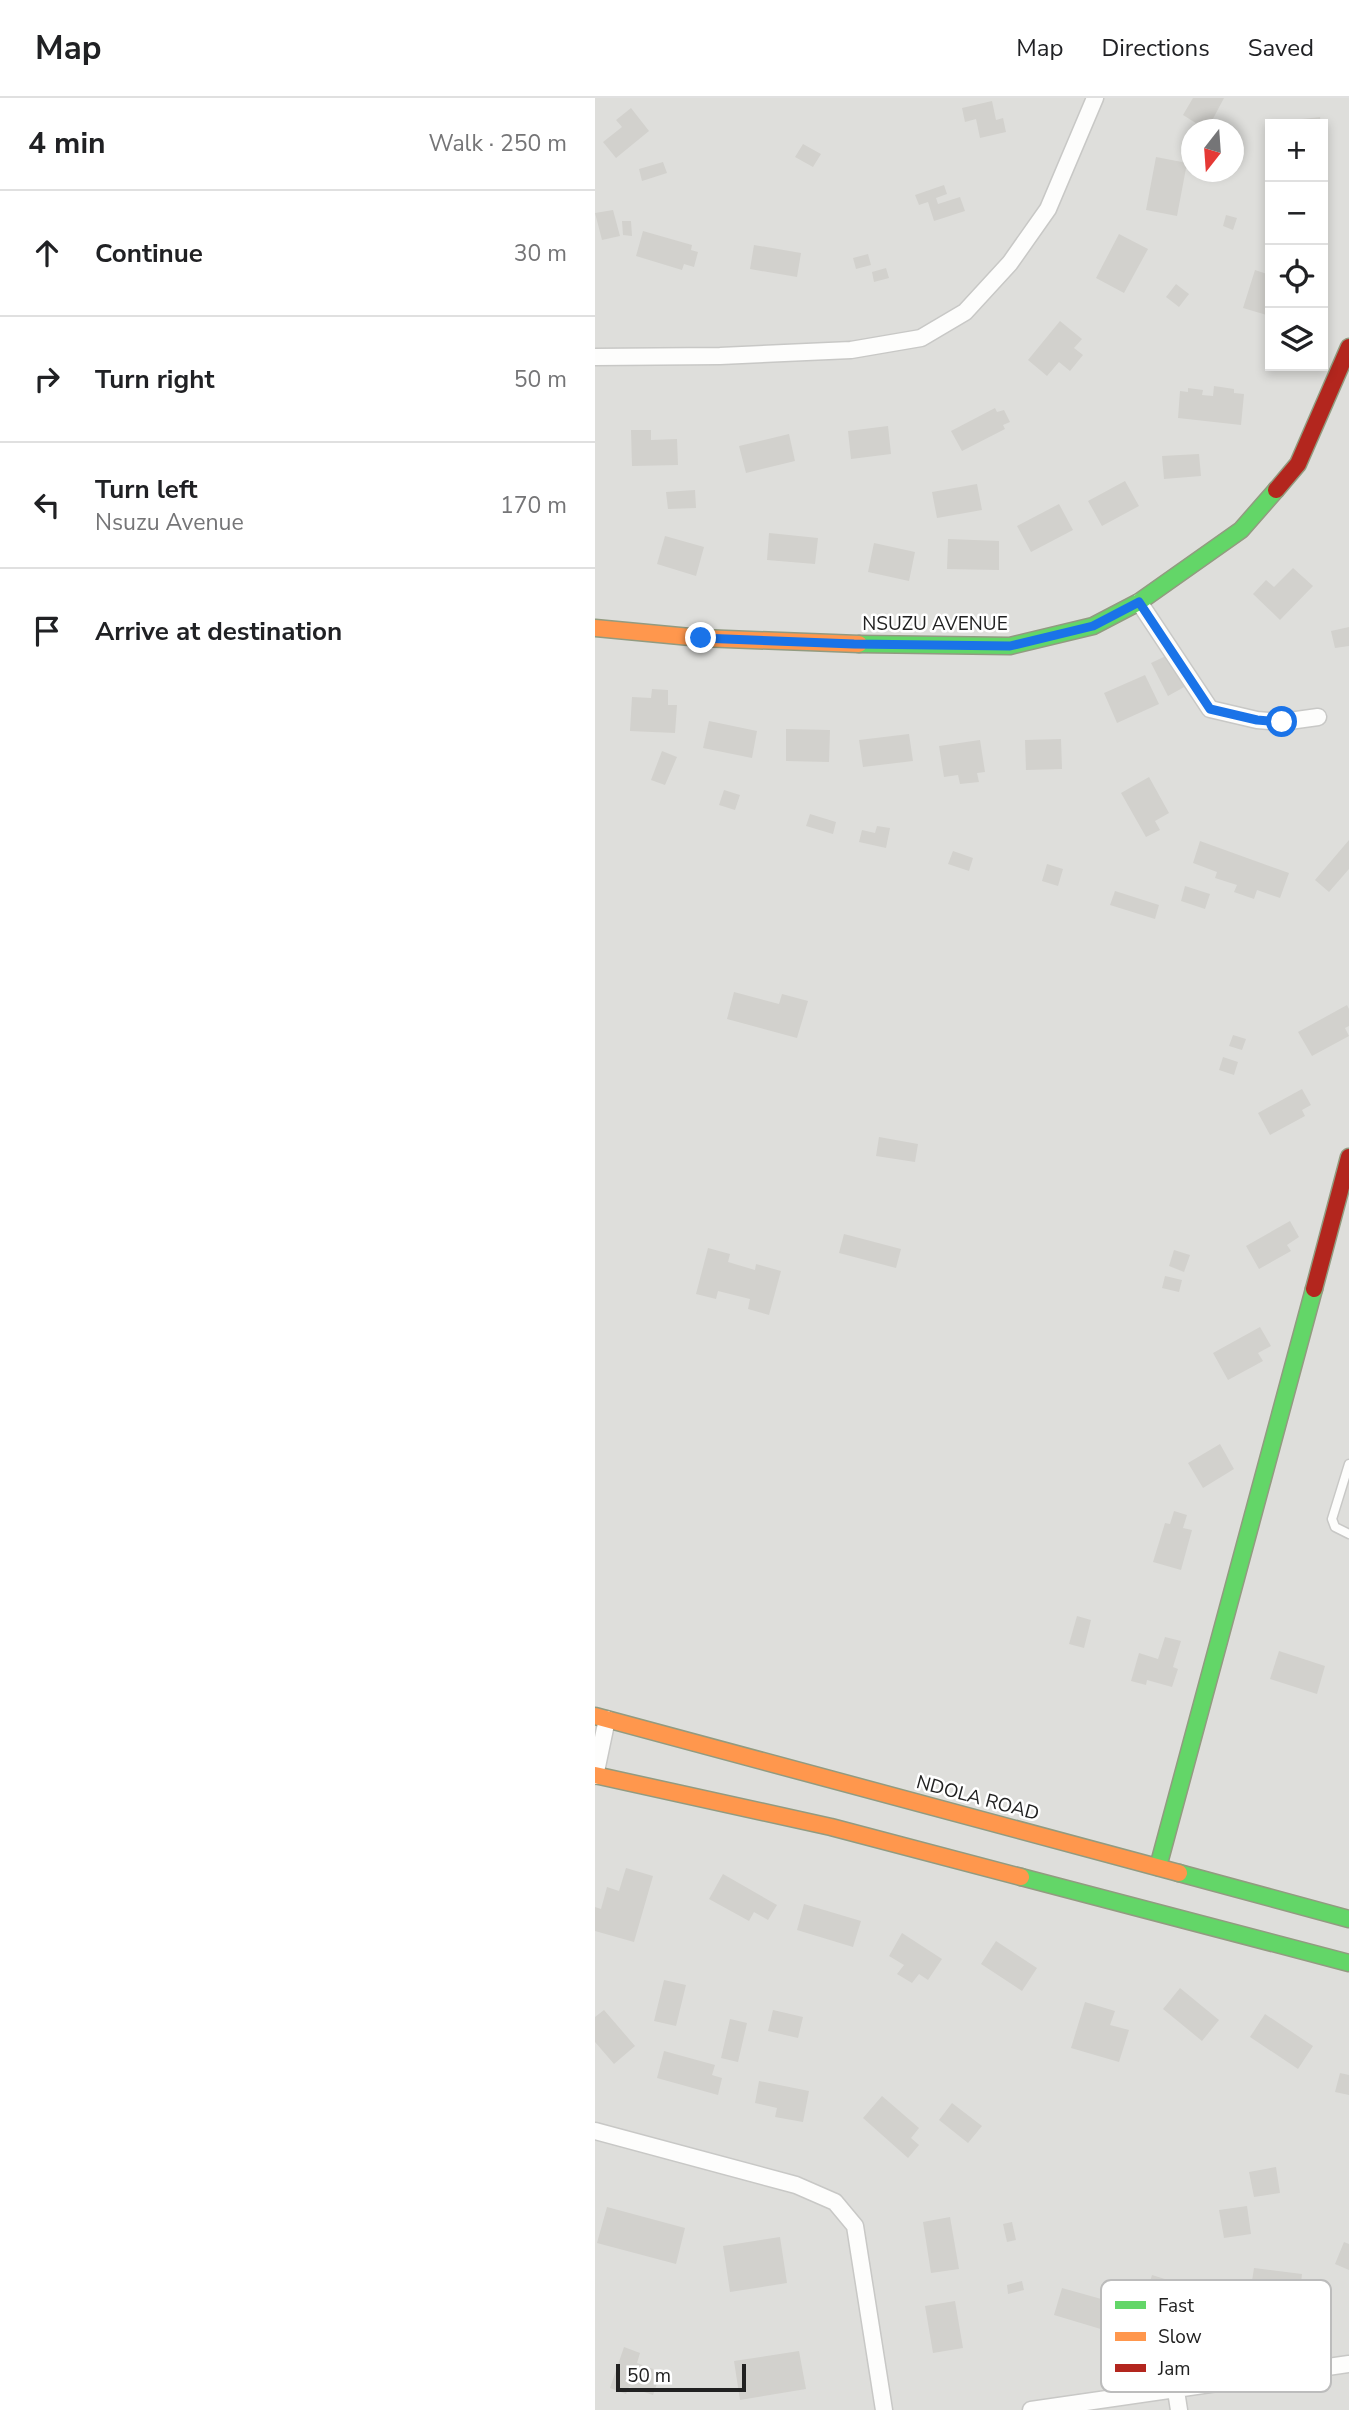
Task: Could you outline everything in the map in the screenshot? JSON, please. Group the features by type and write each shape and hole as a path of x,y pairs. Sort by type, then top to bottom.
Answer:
{"street":[{"path":"595,357 720,356 851,350 921,338 965,312 1010,263 1048,209 1095,98"},
{"name":"NSUZU AVENUE","path":"595,628 715,638 854,644 1010,646 1093,626 1139,602 1241,530 1298,464 1349,347"},
{"path":"1139,602 1210,709 1257,720 1282,722 1318,717"},
{"path":"1158,1867 1349,1157"},
{"path":"601,1717 595,1776 831,1827 1349,1963"},
{"name":"NDOLA ROAD","path":"601,1717 1349,1919"},
{"path":"595,2132 796,2185 835,2202 855,2226 884,2410"},
{"path":"1331,2367 1349,2364"},
{"path":"1031,2410 1162,2392"},
{"path":"1176,2392 1178,2410"}],"lane":[{"path":"1349,1464 1332,1519 1335,1527 1349,1534"}],"shaded area":[{"path":"595,98 1349,98 1349,2410 595,2410"}],"building":[{"path":"1193,98 1224,98 1213,119 1189,119 1183,115"},
{"path":"992,101 996,120 1003,118 1006,132 980,138 976,119 965,122 962,108"},
{"path":"631,108 649,131 616,158 603,142 622,127 616,120"},
{"path":"803,144 821,154 813,167 795,157"},
{"path":"1156,157 1181,162 1181,182 1183,182 1177,216 1146,210"},
{"path":"663,162 667,173 642,181 639,169"},
{"path":"944,185 947,194 936,198 938,204 960,197 965,211 934,221 928,202 919,205 915,195"},
{"path":"613,210 620,236 602,240 595,213"},
{"path":"1226,215 1237,218 1233,230 1223,226"},
{"path":"622,221 631,221 632,236 623,235"},
{"path":"643,231 692,245 691,250 698,252 694,267 684,264 682,270 636,256"},
{"path":"1119,234 1148,249 1124,293 1096,278"},
{"path":"754,245 801,253 797,277 750,269"},
{"path":"868,254 871,265 856,269 853,258"},
{"path":"886,268 889,278 874,282 872,272"},
{"path":"1255,270 1265,273 1265,315 1243,308"},
{"path":"1176,284 1189,294 1179,307 1166,297"},
{"path":"1060,321 1082,339 1074,348 1083,355 1070,371 1059,362 1047,376 1028,360"},
{"path":"1214,386 1234,389 1234,393 1244,394 1241,425 1178,418 1180,391 1188,392 1188,388 1203,390 1202,395 1213,396"},
{"path":"995,408 997,412 1004,410 1010,422 1003,425 1005,429 962,451 951,431"},
{"path":"888,426 891,454 851,459 848,431"},
{"path":"631,430 651,430 651,440 677,439 678,465 632,466"},
{"path":"789,434 795,461 746,473 739,446"},
{"path":"1199,454 1201,476 1164,479 1162,456"},
{"path":"1125,481 1139,506 1102,526 1088,501"},
{"path":"977,484 982,510 937,518 932,492"},
{"path":"695,490 696,508 668,509 666,492"},
{"path":"1059,504 1073,530 1031,552 1017,526"},
{"path":"769,533 818,538 815,564 767,560"},
{"path":"665,536 704,547 696,576 657,564"},
{"path":"948,539 999,541 999,570 947,569"},
{"path":"874,543 915,552 909,581 868,572"},
{"path":"1293,568 1313,586 1280,620 1253,594 1266,580 1274,587"},
{"path":"1349,627 1349,646 1335,648 1331,631"},
{"path":"1170,654 1186,686 1168,696 1151,663"},
{"path":"1145,675 1159,704 1117,723 1104,693"},
{"path":"652,689 668,690 668,705 677,705 675,733 630,731 632,697 651,698"},
{"path":"709,721 757,731 752,758 703,748"},
{"path":"786,729 830,730 829,762 786,761"},
{"path":"909,734 913,761 863,767 859,740"},
{"path":"1061,739 1062,769 1026,770 1025,740"},
{"path":"980,740 985,772 977,773 979,782 960,784 958,775 944,777 939,746"},
{"path":"662,751 677,757 665,785 651,780"},
{"path":"1149,777 1169,813 1155,821 1160,830 1146,837 1121,793"},
{"path":"724,790 740,795 735,810 719,805"},
{"path":"810,814 836,822 833,834 806,826"},
{"path":"877,826 890,828 886,848 859,842 862,830 875,833"},
{"path":"1349,840 1349,869 1329,892 1315,880"},
{"path":"1200,841 1289,873 1280,898 1257,890 1254,899 1234,892 1237,885 1215,878 1217,872 1193,863"},
{"path":"953,851 973,858 969,871 948,864"},
{"path":"1047,864 1063,869 1058,886 1042,881"},
{"path":"1185,886 1210,894 1205,909 1181,901"},
{"path":"1115,891 1159,905 1155,919 1110,905"},
{"path":"734,992 779,1004 782,994 808,1001 797,1038 727,1019"},
{"path":"1347,1005 1349,1026 1345,1028 1349,1036 1312,1056 1298,1032"},
{"path":"1233,1035 1246,1039 1242,1050 1229,1046"},
{"path":"1223,1057 1238,1062 1234,1075 1219,1070"},
{"path":"1302,1089 1311,1105 1302,1110 1305,1116 1270,1135 1258,1113"},
{"path":"879,1137 918,1144 915,1162 876,1156"},
{"path":"1290,1221 1299,1237 1287,1245 1291,1251 1259,1269 1246,1246"},
{"path":"844,1234 901,1249 896,1268 839,1253"},
{"path":"708,1248 730,1254 728,1262 755,1270 756,1264 781,1271 769,1315 748,1309 750,1299 718,1291 716,1299 696,1294"},
{"path":"1174,1250 1190,1255 1184,1272 1169,1266"},
{"path":"1165,1276 1182,1280 1179,1292 1162,1288"},
{"path":"1260,1327 1271,1346 1258,1353 1263,1361 1228,1380 1213,1353"},
{"path":"1220,1444 1234,1469 1203,1488 1188,1463"},
{"path":"1174,1511 1187,1515 1183,1528 1192,1530 1181,1570 1153,1562 1165,1523 1170,1524"},
{"path":"1077,1616 1091,1620 1084,1648 1069,1644"},
{"path":"1165,1637 1181,1641 1173,1667 1178,1669 1172,1687 1147,1680 1146,1685 1131,1681 1139,1653 1158,1659"},
{"path":"1279,1651 1325,1666 1317,1694 1270,1679"},
{"path":"626,1868 653,1876 634,1942 595,1931 595,1907 601,1909 607,1887 619,1891"},
{"path":"723,1874 777,1905 768,1920 754,1912 749,1921 709,1899"},
{"path":"804,1904 861,1921 853,1947 797,1930"},
{"path":"902,1933 942,1959 928,1980 919,1974 912,1983 897,1974 904,1965 889,1956"},
{"path":"996,1941 1037,1968 1022,1991 981,1964"},
{"path":"664,1980 686,1985 676,2026 654,2021"},
{"path":"1180,1988 1219,2020 1202,2041 1163,2009"},
{"path":"1085,2002 1115,2011 1110,2025 1129,2030 1119,2062 1071,2048"},
{"path":"604,2010 635,2046 614,2064 595,2042 595,2017"},
{"path":"773,2010 803,2017 798,2038 768,2031"},
{"path":"1265,2014 1313,2046 1298,2069 1250,2037"},
{"path":"730,2019 747,2023 738,2062 721,2058"},
{"path":"664,2051 715,2065 712,2075 722,2078 718,2095 657,2078"},
{"path":"1340,2073 1349,2075 1349,2095 1335,2092"},
{"path":"759,2081 809,2091 803,2122 775,2117 777,2108 755,2103"},
{"path":"882,2096 919,2128 911,2138 919,2145 908,2158 863,2118"},
{"path":"952,2103 982,2126 968,2143 939,2120"},
{"path":"1276,2167 1280,2193 1254,2197 1249,2172"},
{"path":"1247,2206 1251,2234 1224,2238 1219,2210"},
{"path":"607,2207 685,2228 676,2264 597,2243"},
{"path":"950,2217 959,2269 931,2273 923,2222"},
{"path":"1012,2222 1016,2240 1007,2242 1003,2224"},
{"path":"780,2237 787,2283 730,2292 723,2246"},
{"path":"1344,2242 1349,2244 1349,2270 1335,2264"},
{"path":"1254,2268 1302,2274 1301,2280 1252,2280"},
{"path":"1152,2275 1168,2280 1151,2280"},
{"path":"1022,2281 1024,2290 1008,2294 1007,2285"},
{"path":"1062,2288 1101,2299 1101,2329 1054,2315"},
{"path":"955,2301 963,2348 933,2353 925,2306"},
{"path":"624,2347 640,2353 637,2363 661,2372 653,2395 629,2387 626,2394 610,2388"},
{"path":"799,2351 806,2389 740,2400 734,2361"}],"traffic: fast":[{"path":"859,644 1010,646 1093,626 1139,602 1241,530 1276,490"},
{"path":"1158,1867 1314,1289"},
{"path":"1179,1873 1349,1919"},
{"path":"1021,1877 1349,1963"}],"traffic: slow":[{"path":"595,628 701,638 859,644"},
{"path":"595,1716 1179,1873"},
{"path":"595,1775 831,1827 1021,1877"}],"traffic: jam":[{"path":"1276,490 1298,464 1349,347"},
{"path":"1314,1289 1349,1157"}],"route":[{"path":"701,638 1010,646 1093,626 1139,602 1210,709 1257,720 1282,722"}]}
